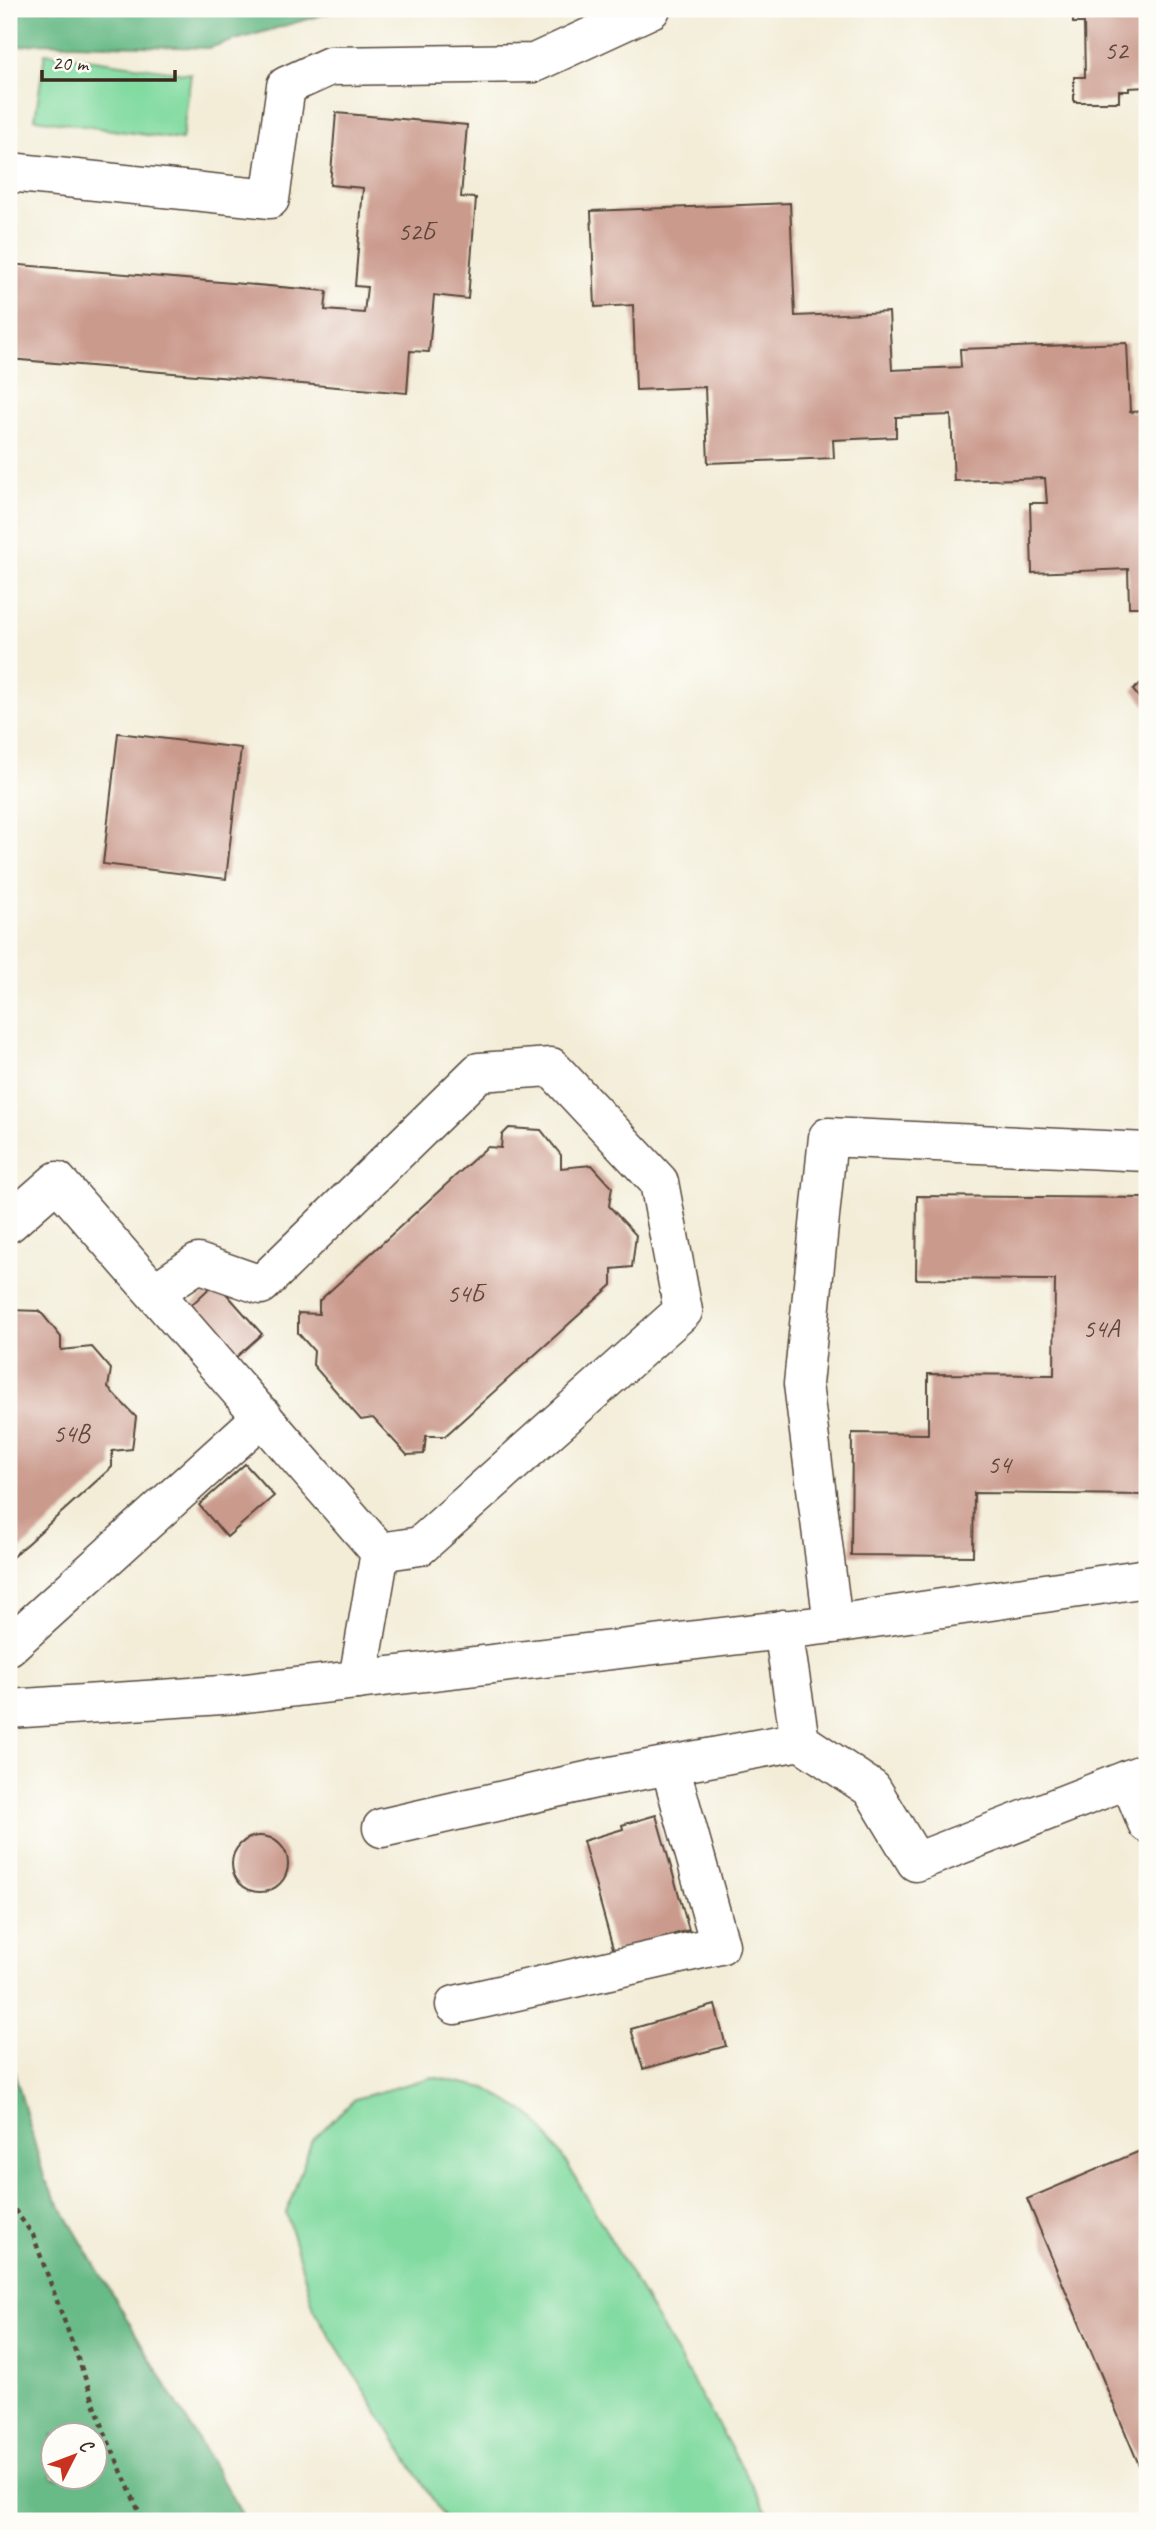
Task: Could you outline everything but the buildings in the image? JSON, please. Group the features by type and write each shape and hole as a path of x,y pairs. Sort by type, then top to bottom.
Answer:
{"street":[{"path":"9,172 270,199 286,86 330,66 534,62 651,9"},
{"path":"155,1292 198,1263 261,1285 479,1072 551,1067 659,1182 683,1311 420,1546 380,1552"},
{"path":"833,1624 803,1384 828,1137 1147,1152"},
{"path":"9,1223 57,1181 380,1552"},
{"path":"9,1646 263,1416"},
{"path":"358,1680 380,1552"},
{"path":"9,1709 237,1694 833,1624 1147,1578"},
{"path":"783,1629 800,1741"},
{"path":"382,1828 595,1779 800,1741 872,1789 916,1862 1138,1775 1147,1823"},
{"path":"455,2005 720,1945 670,1766"}],"path":[{"path":"9,2202 33,2235 107,2438 144,2521"}],"green space":[{"path":"9,9 342,9 208,48 40,43 9,48"},
{"path":"45,53 191,74 182,140 35,119"},
{"path":"9,2053 45,2180 246,2521 9,2521"},
{"path":"433,2077 486,2088 535,2118 568,2165 773,2521 446,2521 315,2312 286,2213 312,2140 355,2099"}]}
